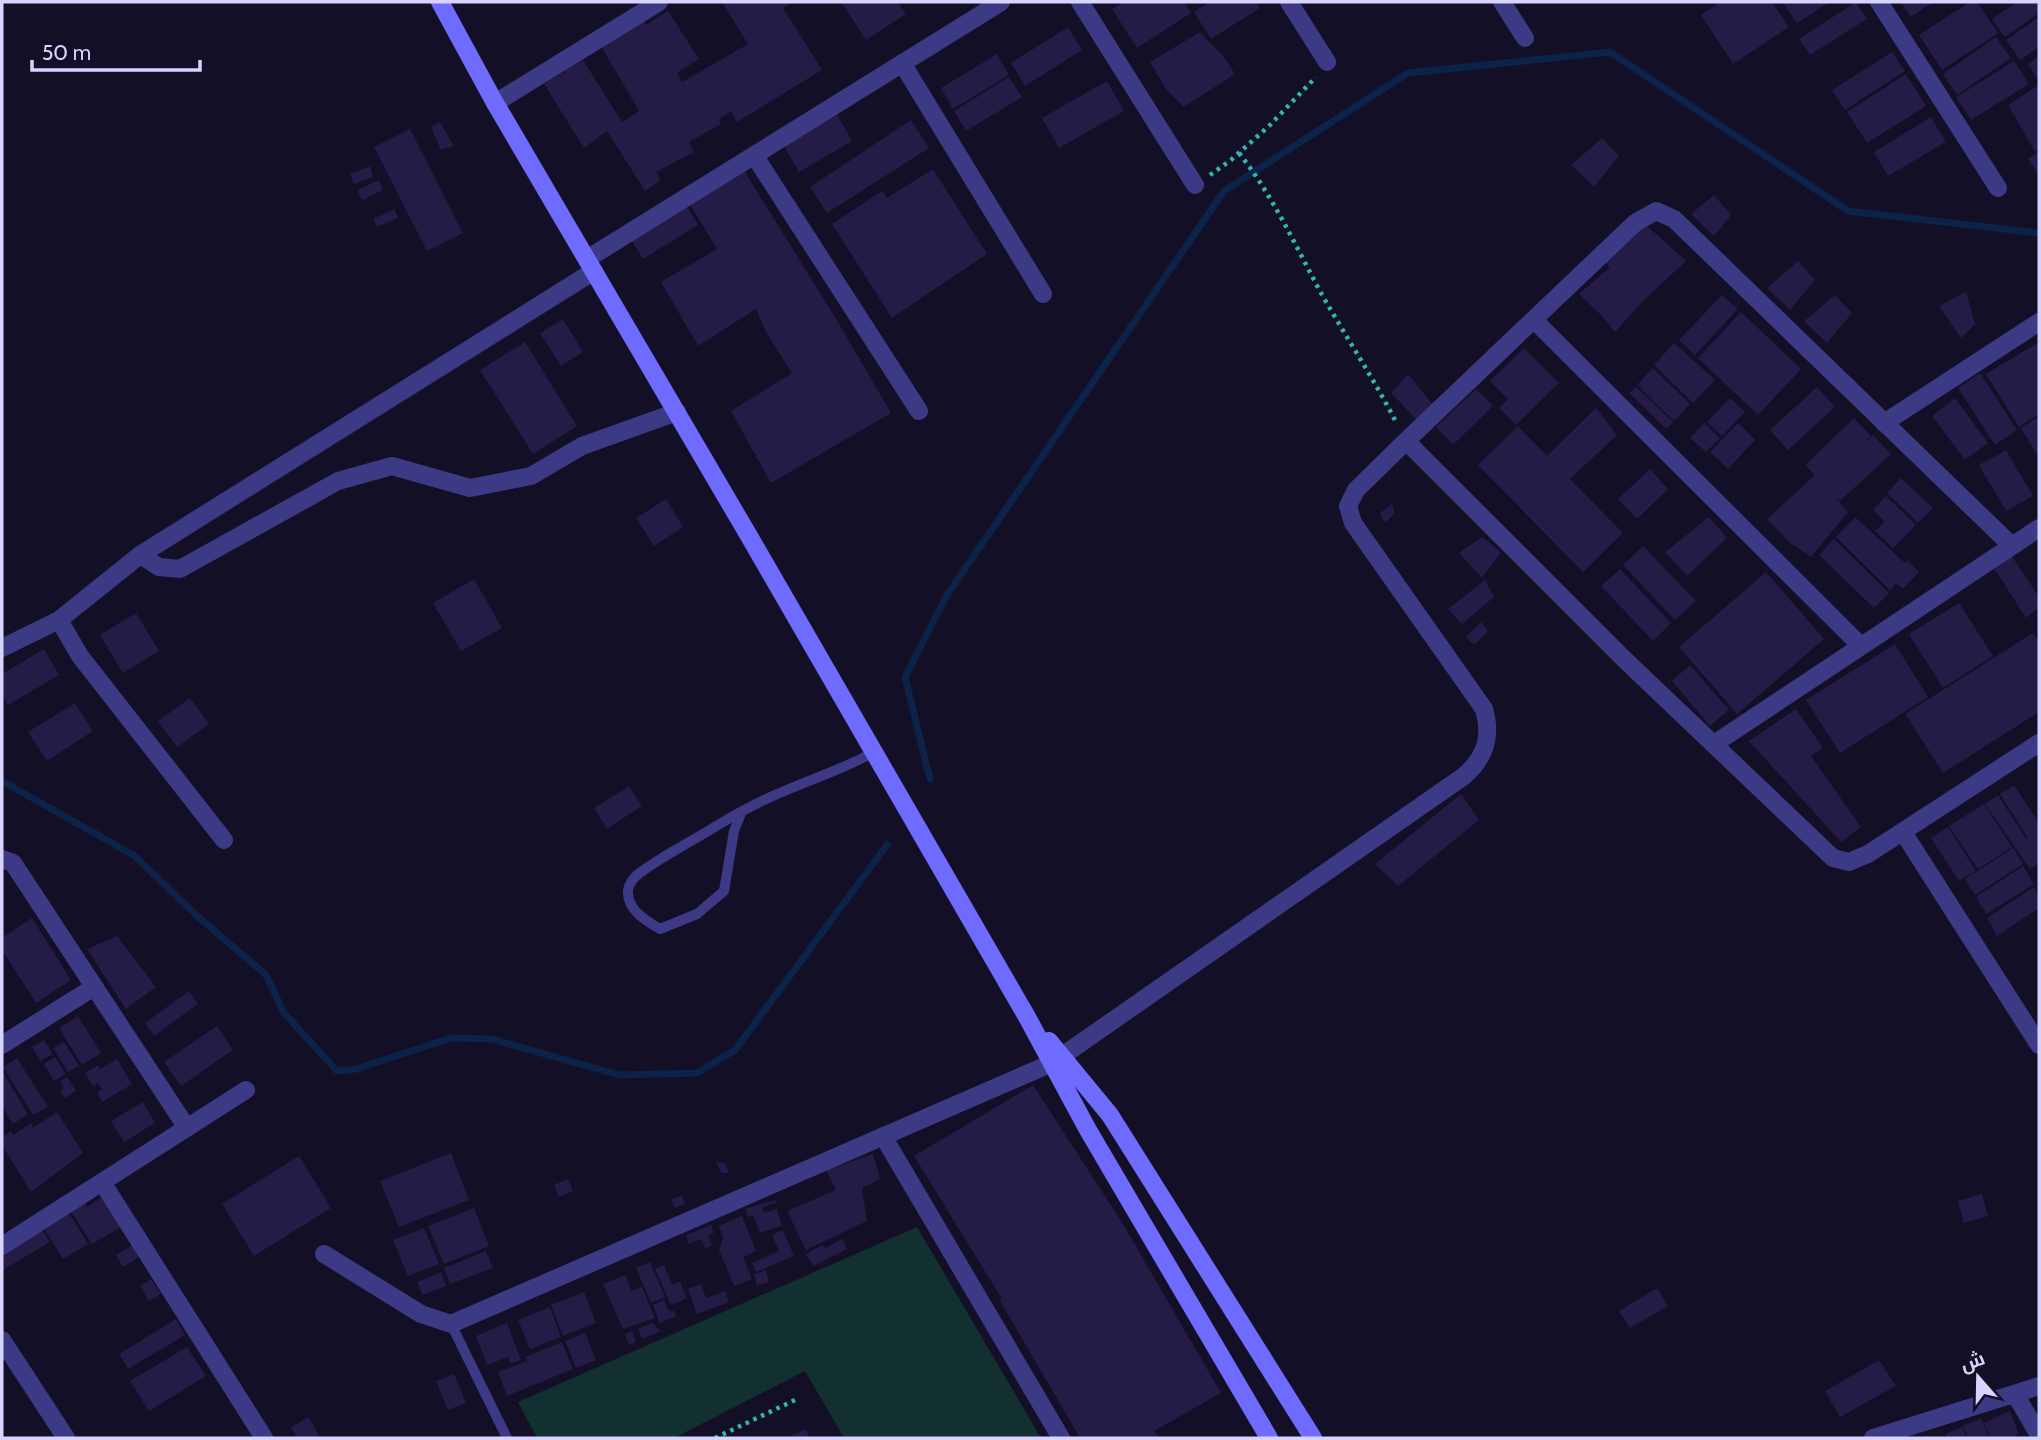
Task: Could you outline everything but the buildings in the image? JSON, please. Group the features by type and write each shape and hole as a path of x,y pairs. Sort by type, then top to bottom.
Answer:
{"street":[{"path":"440,2 495,103 1027,1017 1057,1059 1110,1115 1313,1438"},
{"path":"495,103 659,2"},
{"path":"2,648 59,620 140,555 590,265 754,155 1001,2"},
{"path":"1080,2 1195,185"},
{"path":"1289,2 1327,62"},
{"path":"1502,2 1525,38"},
{"path":"1879,2 1998,188"},
{"path":"902,63 1043,294"},
{"path":"754,155 919,411"},
{"path":"324,1254 421,1314 451,1324 1057,1059 1464,776 1484,753 1488,723 1484,709 1353,523 1348,506 1356,491 1406,441 1636,223 1656,211 1674,219 2012,546"},
{"path":"1534,320 1860,645"},
{"path":"1884,423 2039,322"},
{"path":"140,555 159,567 180,569 338,481 392,466 470,488 531,476 582,446 677,412"},
{"path":"1406,441 1624,659 1833,858 1849,862 1868,854 2039,743"},
{"path":"1714,744 2039,528"},
{"path":"59,620 80,656 224,840"},
{"path":"1903,832 2039,1045"},
{"path":"2,859 13,863 187,1128"},
{"path":"2,1045 94,987"},
{"path":"1057,1059 1088,1130 1269,1438"},
{"path":"2,1246 246,1090"},
{"path":"883,1136 1061,1438"},
{"path":"103,1182 264,1438"},
{"path":"2,1340 66,1438"},
{"path":"1873,1438 2039,1386"},
{"path":"2015,1394 2039,1434"}],"lane":[{"path":"742,811 734,831 724,891 697,914 660,929 643,920 632,906 628,890 633,878 742,811 874,752"},
{"path":"451,1324 507,1438"}],"path":[{"path":"1195,185 1239,153 1311,85 1327,62"},
{"path":"1239,153 1271,199 1323,295 1373,377 1406,441"},
{"path":"715,1438 795,1400"}],"green space":[{"path":"917,1227 1041,1438 844,1438 805,1371 674,1438 537,1438 518,1402"}],"waterway":[{"path":"930,779 905,677 947,595 1224,191 1408,73 1610,52 1848,211 2039,233"},
{"path":"2,781 135,856 197,916 266,975 284,1013 337,1071 356,1069 451,1038 492,1039 619,1075 697,1073 735,1050 887,845"}]}
